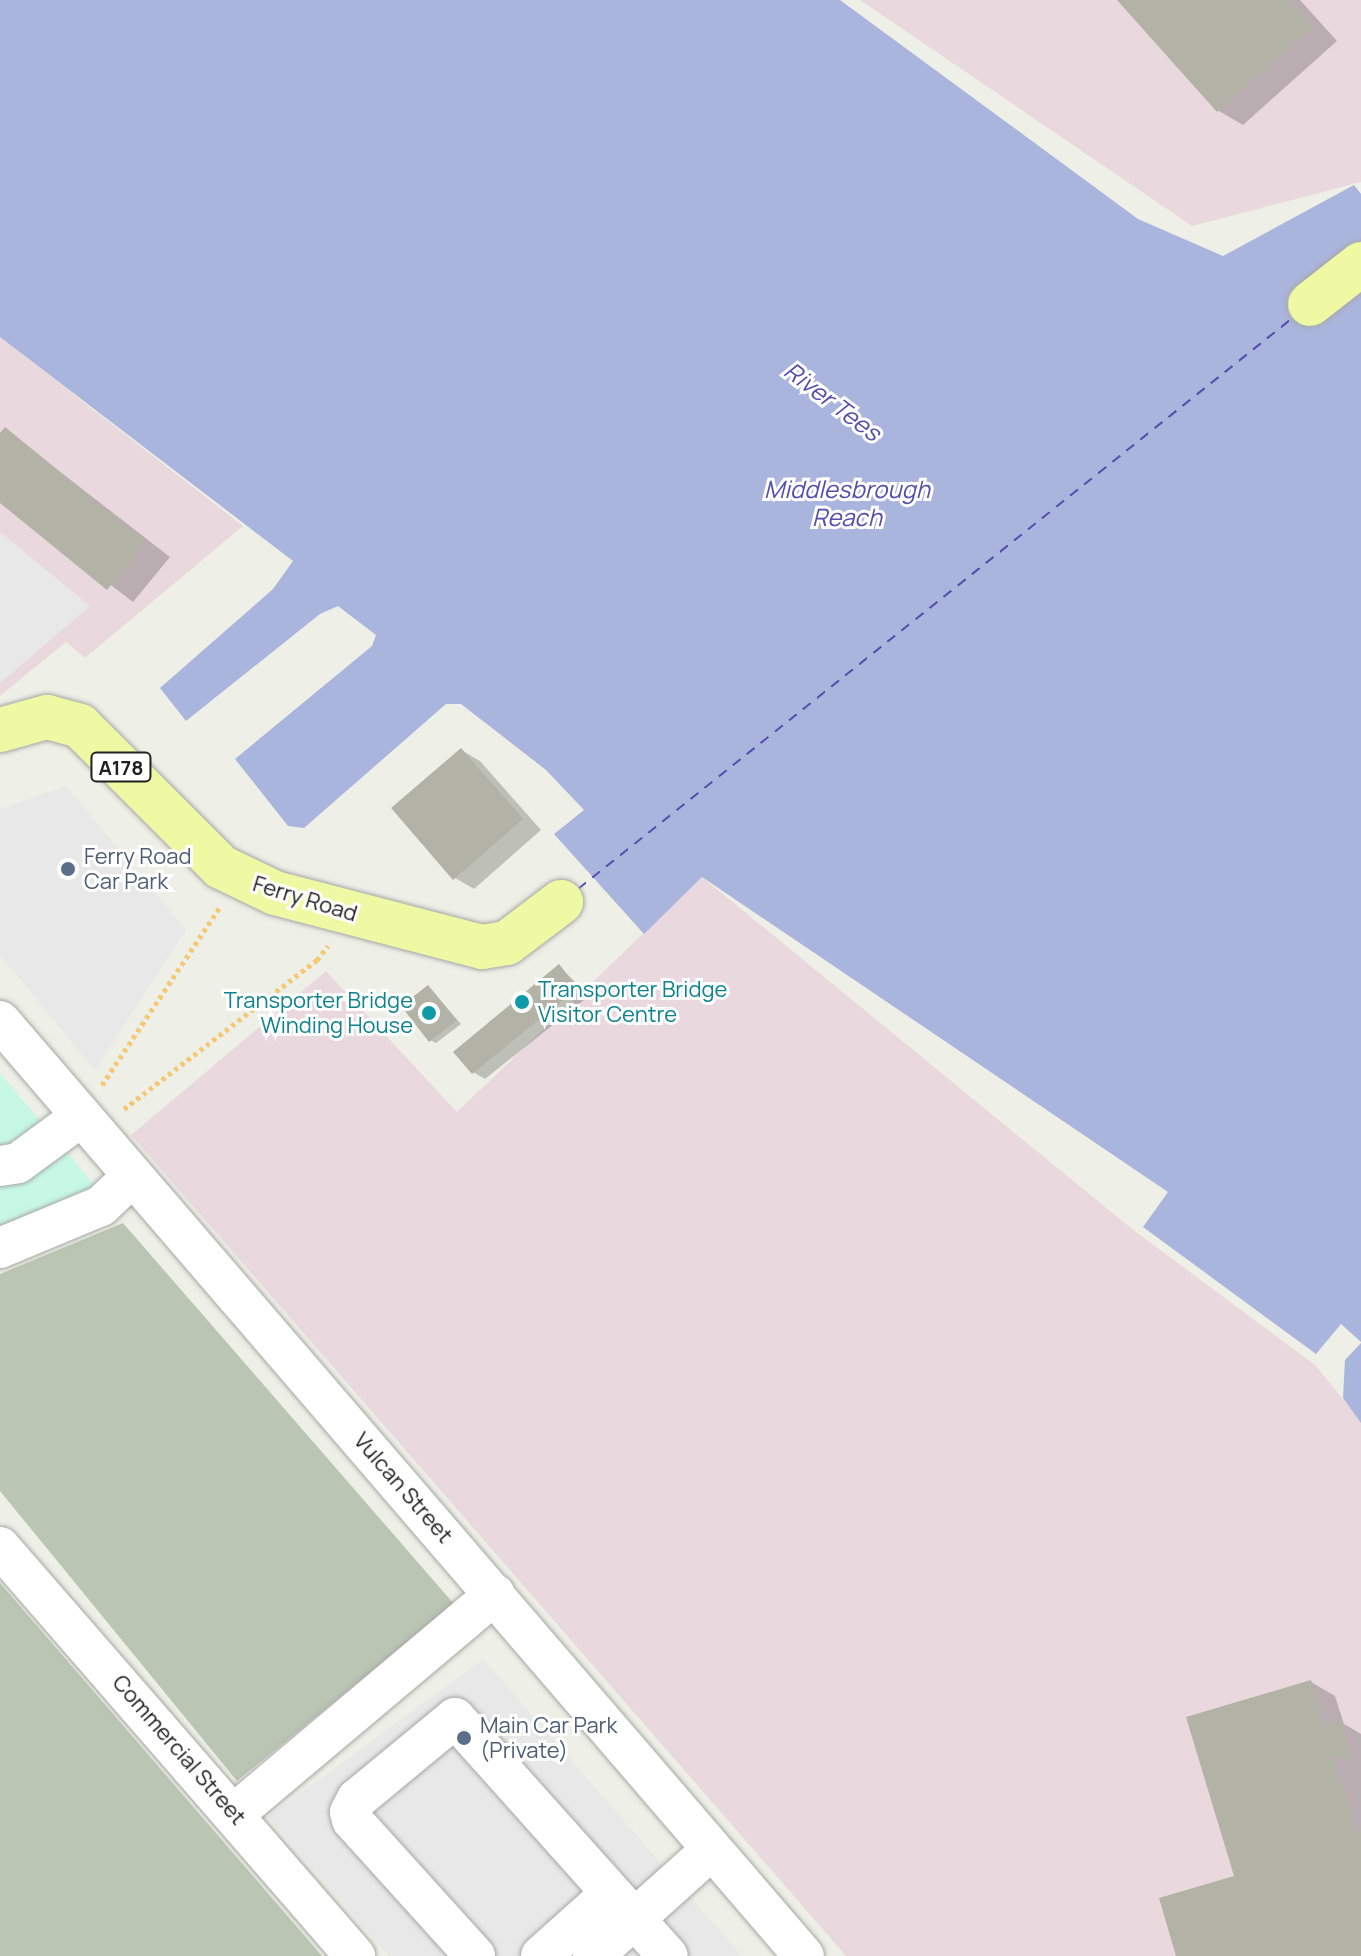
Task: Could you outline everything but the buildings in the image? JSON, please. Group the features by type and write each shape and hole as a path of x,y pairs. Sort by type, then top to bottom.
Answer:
{"main road":[{"path":"1310,304 1361,264"},
{"name":"Ferry Road","path":"0,730 47,717 80,726 221,867 243,881 352,914 482,947 507,943 561,902"}],"street":[{"name":"Vulcan Street","path":"0,1021 804,1956"},
{"path":"0,1166 18,1163 82,1116"},
{"path":"0,1248 101,1206 133,1176"},
{"name":"Commercial Street","path":"0,1547 355,1956"},
{"path":"234,1814 495,1594"},
{"path":"475,1956 352,1820 350,1812 357,1799 448,1721 464,1724 668,1956"},
{"path":"541,1956 711,1850"},
{"path":"593,1956 622,1906"}],"path":[{"path":"82,1116 206,923 243,881"},
{"path":"82,1116 126,1109 317,960 352,914"}],"shaded area":[{"path":"860,0 1361,0 1361,182 1192,226"},
{"path":"0,337 243,526 85,658 66,642 0,696"},
{"path":"0,532 90,606 0,683"},
{"name":"Ferry Road Car Park","path":"66,786 186,930 95,1070 0,955 0,809"},
{"path":"702,877 1132,1229 1315,1365 1361,1421 1361,1956 846,1956 131,1135 326,971 457,1112"},
{"path":"123,1223 454,1604 237,1781 0,1491 0,1274"},
{"path":"0,1583 322,1956 0,1956"},
{"name":"Main Car Park (Private)","path":"483,1659 742,1956 389,1956 268,1817"}],"green space":[{"path":"0,1073 114,1208 0,1258"}],"water":[{"name":"Middlesbrough Reach","path":"0,0 840,0 1138,219 1223,256 1354,185 1361,194 1361,1342 1341,1324 1316,1354 1143,1227 1168,1192 702,877 644,934 554,834 584,810 546,770 461,704 446,704 304,828 288,826 235,759 372,646 376,635 338,606 320,614 186,721 160,688 273,589 293,561 0,337"},
{"path":"1361,1343 1361,1423 1343,1398 1345,1360"}],"ferry route":[{"path":"578,889 1295,316"}],"place":[{"name":"Ferry Road Car Park","path":"68,869"},
{"name":"Transporter Bridge Visitor Centre","path":"522,1002"},
{"name":"Transporter Bridge Winding House","path":"429,1013"},
{"name":"Main Car Park (Private)","path":"464,1738"}],"water label":[{"name":"River Tees","path":"833,401"}]}
